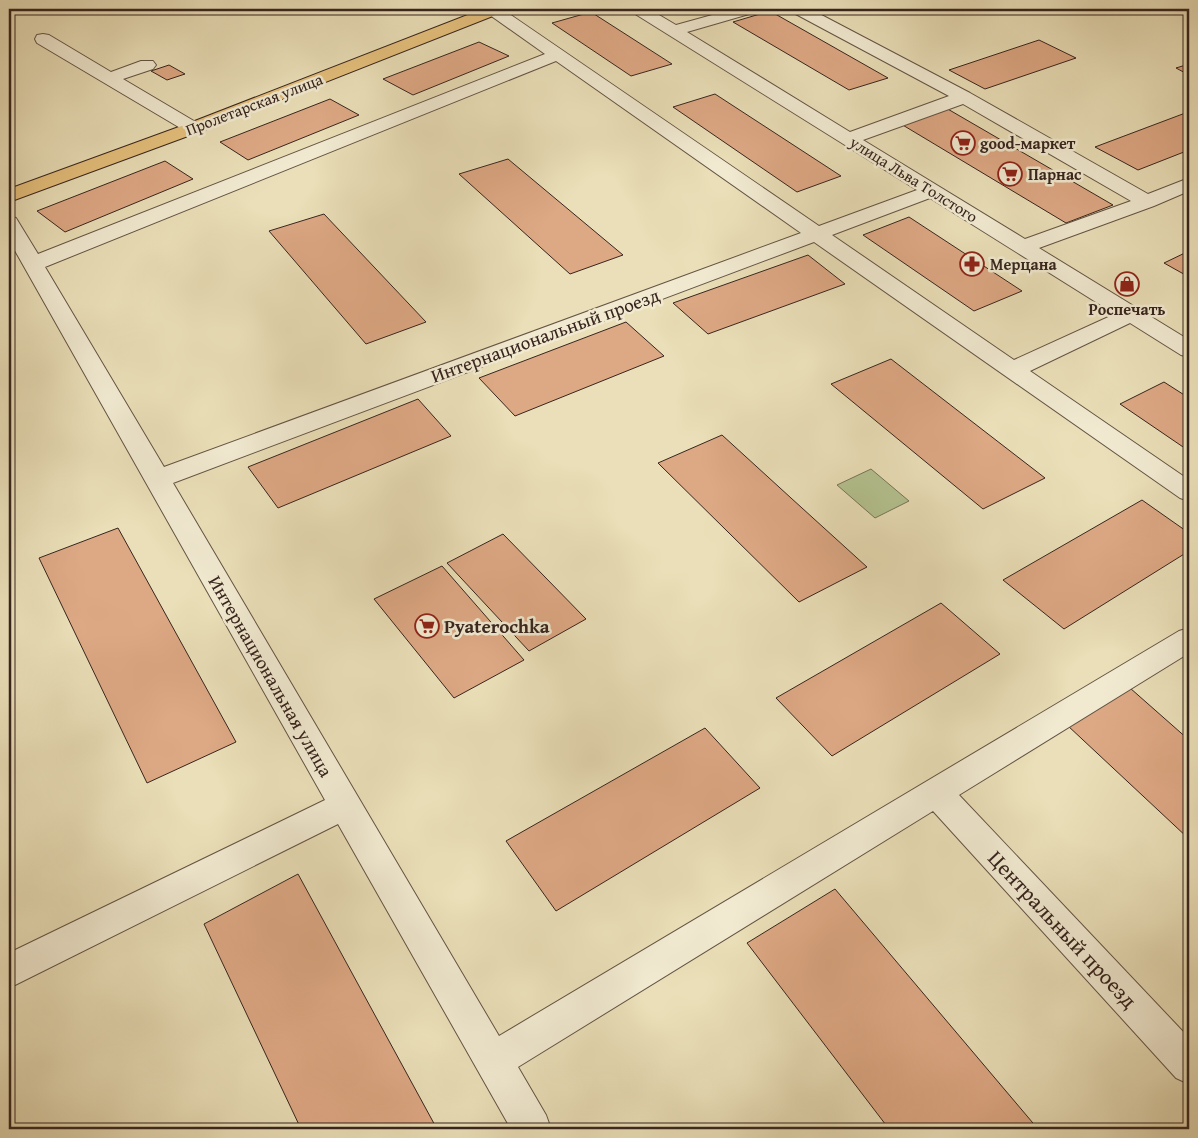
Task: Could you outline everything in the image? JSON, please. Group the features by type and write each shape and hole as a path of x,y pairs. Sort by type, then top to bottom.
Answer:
{"main road":[{"name":"Пролетарская улица","path":"9,196 193,128 495,10"}],"street":[{"name":"улица Льва Толстого","path":"638,9 1189,350"},
{"path":"674,31 750,9"},
{"path":"798,9 964,97 1147,202"},
{"path":"495,10 556,55 1189,492"},
{"path":"43,39 193,128"},
{"path":"32,264 556,55"},
{"path":"110,78 147,65"},
{"path":"848,139 964,97"},
{"path":"1023,247 1147,202 1189,184"},
{"name":"Интернациональный проезд","path":"157,479 932,191"},
{"name":"Интернациональная улица","path":"9,222 532,1129"},
{"path":"1012,370 1132,314"},
{"path":"493,1061 1189,639"},
{"name":"Центральный проезд","path":"937,792 1189,1065"},
{"path":"9,972 345,805"}],"green space":[{"path":"871,469 909,501 875,518 837,485"}],"building":[{"path":"770,11 888,78 849,90 733,22"},
{"path":"591,12 672,64 631,76 552,23"},
{"path":"1039,40 1076,58 985,89 949,70"},
{"path":"479,42 509,56 413,95 383,79"},
{"path":"1189,64 1189,75 1176,68"},
{"path":"169,65 185,74 167,80 151,71"},
{"path":"715,94 841,176 797,192 673,107"},
{"path":"330,99 359,115 248,160 220,142"},
{"path":"946,108 1113,205 1066,223 901,124"},
{"path":"1188,112 1189,150 1138,170 1095,147"},
{"path":"508,159 623,255 570,274 459,174"},
{"path":"165,161 193,179 65,232 37,211"},
{"path":"324,214 426,322 366,344 269,231"},
{"path":"909,217 1022,291 974,311 863,235"},
{"path":"1189,251 1189,277 1164,263"},
{"path":"808,255 845,284 708,334 673,303"},
{"path":"626,322 664,356 515,416 479,378"},
{"path":"891,359 1045,478 983,509 831,384"},
{"path":"1164,382 1189,398 1189,451 1120,404"},
{"path":"418,399 451,436 278,508 248,467"},
{"path":"722,435 867,567 799,602 658,463"},
{"path":"1142,500 1189,533 1189,551 1064,629 1003,580"},
{"path":"118,528 236,742 147,783 39,558"},
{"path":"503,534 586,619 529,651 447,563"},
{"path":"442,566 524,660 454,698 374,599"},
{"path":"941,603 1000,654 832,756 776,698"},
{"path":"1130,688 1189,740 1189,839 1067,725"},
{"path":"705,728 760,788 556,911 506,841"},
{"path":"298,874 437,1129 301,1129 204,924"},
{"path":"835,889 1038,1129 889,1129 747,943"}],"place":[{"name":"good-маркет","path":"963,143"},
{"name":"Парнас","path":"1010,174"},
{"name":"Мерцана","path":"972,264"},
{"name":"Роспечать","path":"1127,284"},
{"name":"Pyaterochka","path":"427,626"}]}
